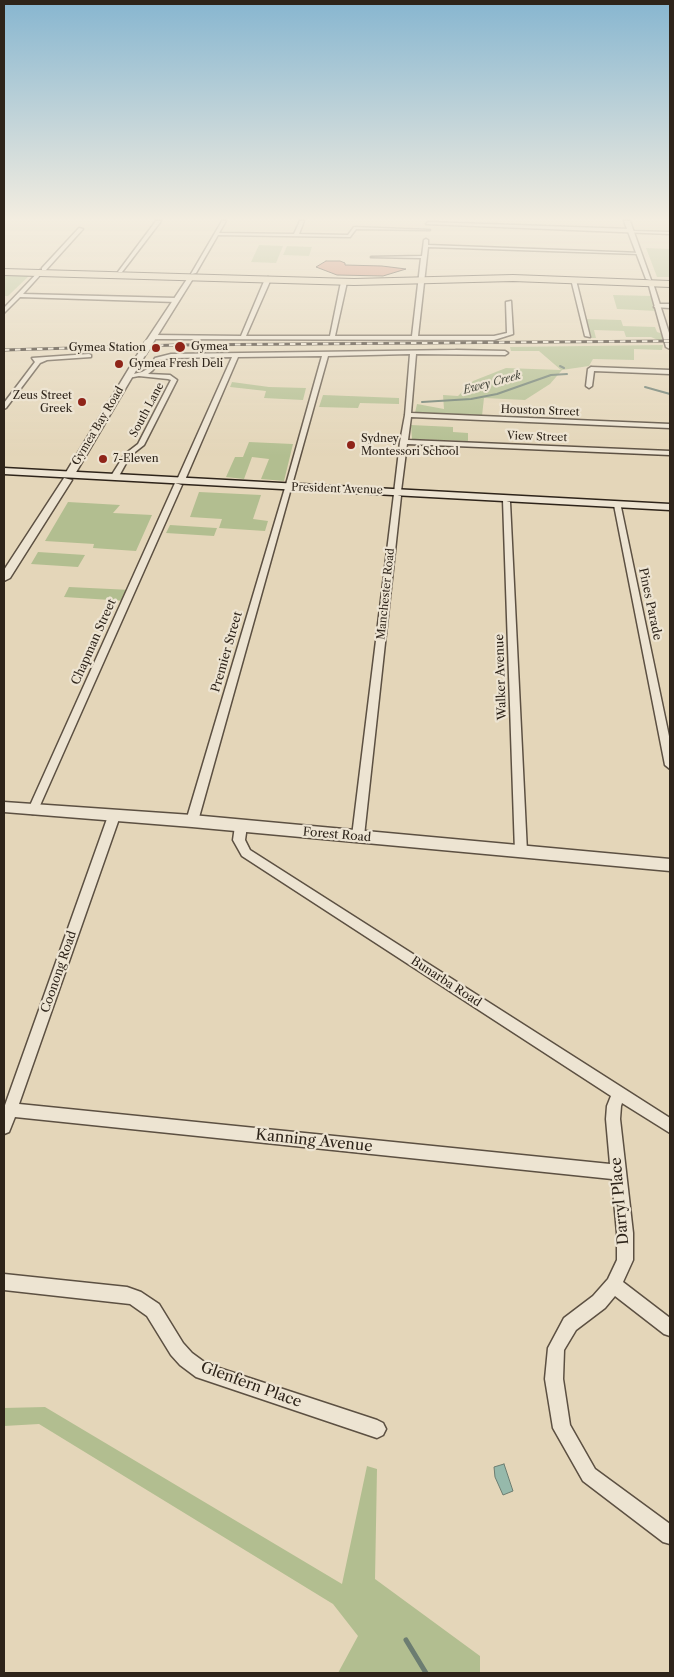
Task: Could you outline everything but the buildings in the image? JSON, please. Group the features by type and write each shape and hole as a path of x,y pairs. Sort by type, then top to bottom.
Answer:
{"main road":[{"name":"President Avenue","path":"4,471 68,477 115,476 179,482"},
{"name":"President Avenue","path":"4,476 179,482 670,508"},
{"name":"President Avenue","path":"397,494 617,508 670,508"}],"street":[{"path":"4,310 14,299"},
{"path":"153,299 176,300"},
{"path":"243,337 259,299"},
{"path":"332,338 340,299"},
{"path":"415,338 420,299"},
{"path":"578,299 588,336"},
{"path":"654,299 667,333 670,347"},
{"name":"Gymea Bay Road","path":"4,578 176,300"},
{"path":"148,344 243,337 458,339 508,336 510,334 509,302"},
{"path":"656,306 670,306"},
{"path":"128,376 141,375 151,369 157,359 165,357 413,352 505,353"},
{"name":"Manchester Road","path":"358,836 403,442 408,415 413,352"},
{"name":"Premier Street","path":"192,821 325,354"},
{"name":"Chapman Street","path":"33,810 236,355"},
{"path":"4,407 40,360 89,356"},
{"path":"589,386 590,370 670,372"},
{"name":"South Lane","path":"115,476 127,455 141,445 174,381 170,377 141,375"},
{"name":"Houston Street","path":"408,415 670,426"},
{"name":"View Street","path":"403,442 670,453"},
{"name":"Walker Avenue","path":"506,502 521,852"},
{"name":"Pines Parade","path":"617,508 670,765"},
{"name":"Forest Road","path":"4,807 192,821 670,864"},
{"name":"Coonong Road","path":"4,1127 114,816"},
{"name":"Bunarba Road","path":"241,826 239,840 246,853 670,1126"},
{"name":"Darryl Place","path":"620,1094 614,1106 613,1119 626,1233 625,1260 614,1285 599,1302 570,1324 556,1348 554,1379 562,1428 589,1475 670,1535"},
{"name":"Kanning Avenue","path":"10,1110 618,1172"},
{"name":"Glenfern Place","path":"4,1282 127,1295 135,1298 153,1310 177,1349 186,1359 202,1371 377,1428"},
{"path":"614,1285 670,1328"}],"green space":[{"path":"614,299 654,299 657,311 617,309"},
{"path":"586,319 621,320 623,326 655,327 657,332 663,334 667,340 658,340 651,337 626,337 624,331 594,330 596,338 591,338"},
{"path":"663,345 662,350 634,349 634,360 593,359 589,366 562,370 550,384 525,400 484,398 482,416 415,413 417,404 444,409 443,395 458,396 473,381 506,368 561,370 539,351 511,351 510,347"},
{"path":"232,382 269,387 306,388 303,400 264,398 266,391 230,387"},
{"path":"323,395 399,398 399,404 360,403 358,408 319,407"},
{"path":"411,425 453,427 453,432 468,433 468,441 412,439"},
{"path":"249,442 293,444 284,481 261,479 269,459 252,457 244,479 226,477 235,457 243,457"},
{"path":"199,492 261,495 253,519 268,521 265,531 219,528 222,519 190,517"},
{"path":"68,502 120,505 113,513 152,515 136,551 93,548 94,544 45,541"},
{"path":"170,525 217,528 214,536 166,533"},
{"path":"38,552 85,555 78,567 31,564"},
{"path":"69,587 131,590 126,601 64,597"},
{"path":"45,1407 342,1584 367,1466 377,1469 375,1579 480,1656 480,1673 338,1673 358,1636 333,1604 39,1424 4,1426 4,1408"}],"shaded area":[{"path":"504,1464 513,1491 503,1495 495,1477 494,1467"}],"waterway":[{"path":"560,366 564,368"},
{"name":"Ewey Creek","path":"422,402 471,399 497,394 551,375 567,374"},
{"name":"Ewey Creek","path":"645,387 670,394"},
{"path":"406,1640 426,1673"}],"railway":[{"path":"4,350 176,345 670,341"}],"place":[{"name":"Gymea","path":"180,347"},
{"name":"Gymea Station","path":"156,348"},
{"name":"Gymea Fresh Deli","path":"119,364"},
{"name":"Zeus Street Greek","path":"82,402"},
{"name":"Sydney Montessori School","path":"351,445"},
{"name":"7-Eleven","path":"103,459"}]}
